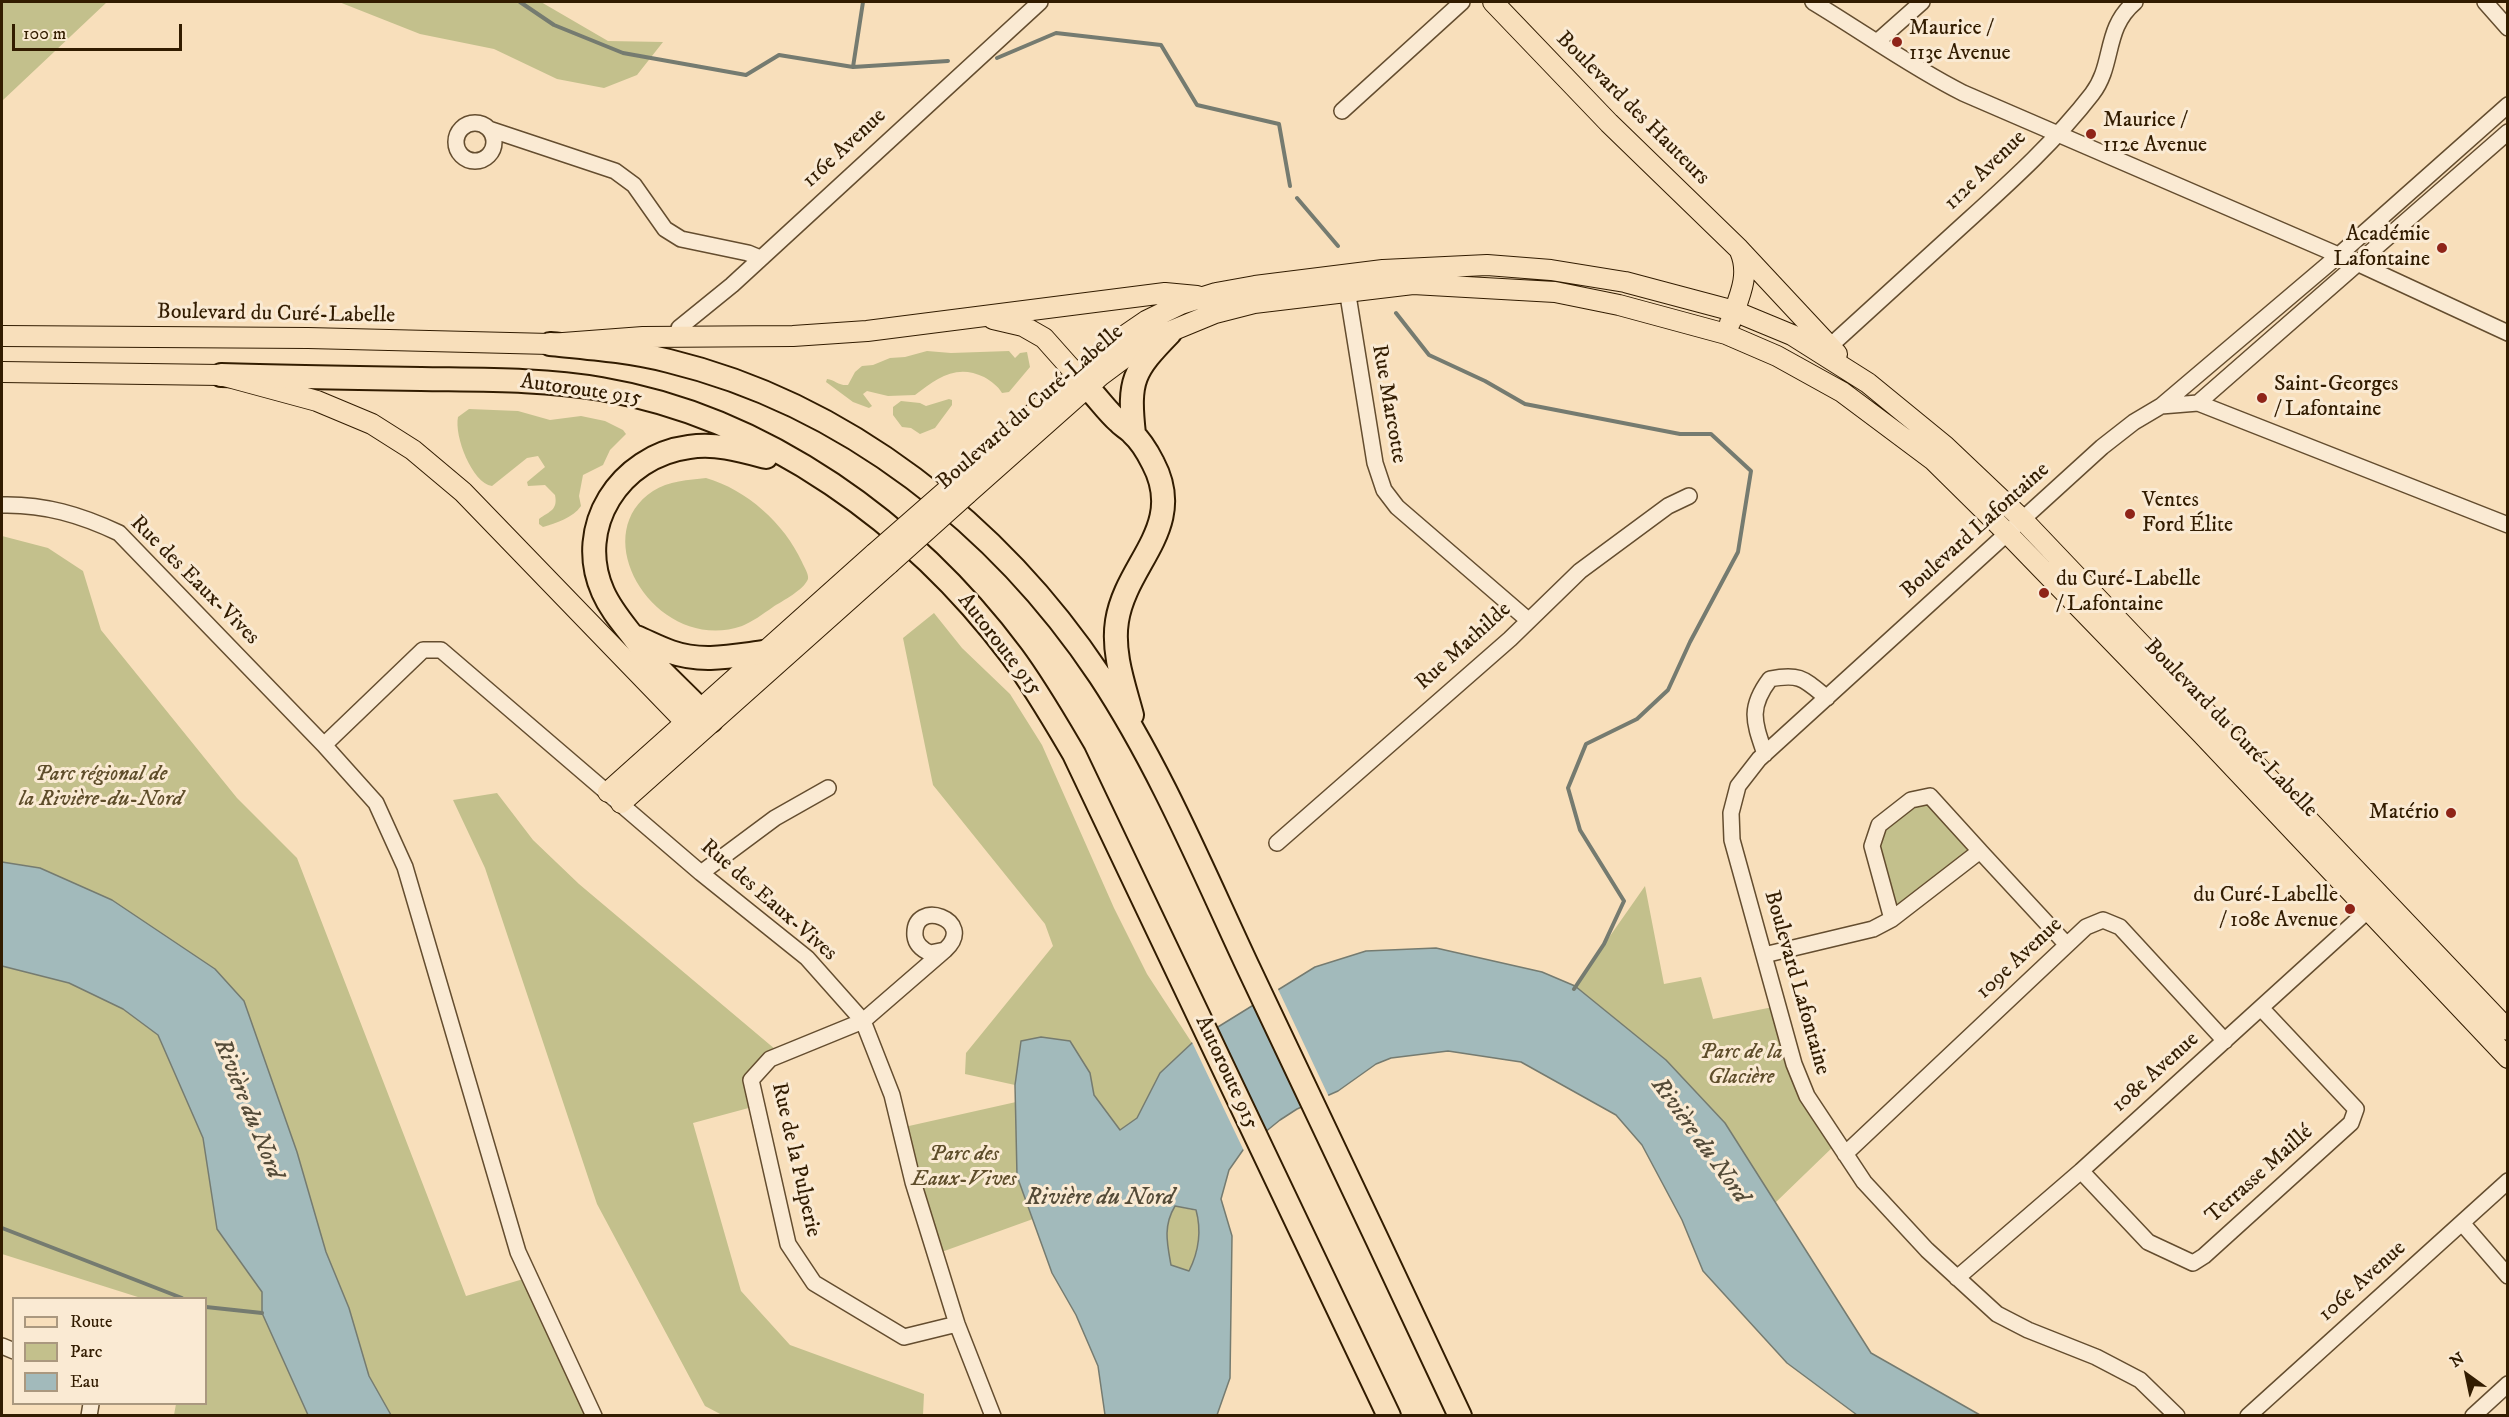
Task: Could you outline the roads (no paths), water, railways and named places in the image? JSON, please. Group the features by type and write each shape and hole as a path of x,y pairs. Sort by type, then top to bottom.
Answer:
{"highway":[{"path":"1134,434 1131,403 1135,378 1143,362 1170,333"},
{"name":"Autoroute 915","path":"550,344 641,355 724,378 807,414 884,459 948,505 1020,573 1078,645 1105,684 1138,740 1262,995 1460,1416"},
{"name":"Autoroute 915","path":"221,375 483,380 600,389 658,402 703,417 756,441 805,468 884,523 930,564 977,613 1022,669 1057,725 1085,776 1389,1416"},
{"path":"1082,380 1119,422 1134,434 1156,470 1163,500 1162,518 1156,535 1127,590 1117,623 1119,662 1138,740"},
{"path":"698,722 612,610 604,595 594,559 594,539 601,513 626,476 656,456 677,449 698,446 731,447 805,468"},
{"path":"632,635 672,653 690,657 722,658 765,652"}],"main road":[{"name":"Boulevard des Hauteurs","path":"1493,2 1609,123 1739,249 1829,347 1868,383"},
{"path":"1726,334 1746,273 1744,259 1739,249"},
{"name":"Boulevard du Curé-Labelle","path":"1082,380 1146,341 1203,318 1240,306 1410,268 1487,265 1551,270 1625,282 1734,311 1792,335 1868,383 1945,446 2022,519 2207,726 2375,904 2508,1058"},
{"name":"Boulevard du Curé-Labelle","path":"698,722 746,693 882,559 1082,380 1137,326 1162,312 1203,296 1241,288 1346,283 1432,284 1555,292 1619,304 1726,334 1777,356 1867,409 1933,460 2207,726"},
{"name":"Boulevard du Curé-Labelle","path":"2,336 308,338 550,344 672,332 764,337 835,334 1165,293 1203,296"},
{"path":"985,316 1023,326 1037,333 1055,348 1082,380"},
{"path":"2,372 221,375 334,407 372,424 413,450 464,492 698,722 614,798"},
{"name":"Boulevard du Curé-Labelle","path":"698,722 765,652 882,559"},
{"name":"Boulevard du Curé-Labelle","path":"2375,904 2508,1030"}],"street":[{"name":"116e Avenue","path":"672,332 760,258 1040,2"},
{"path":"1342,111 1462,2"},
{"path":"1813,2 1878,41 1926,74 1963,93 2339,255 2508,333"},
{"path":"1832,2 1878,41"},
{"path":"1878,41 1922,2"},
{"name":"112e Avenue","path":"1829,347 2010,182 2057,134 2093,92 2104,72 2113,32 2122,12 2135,2"},
{"path":"2485,2 2508,28"},
{"name":"Boulevard Lafontaine","path":"2176,1416 2140,1380 2096,1357 2028,1330 1997,1314 1927,1250 1864,1182 1807,1096 1794,1064 1732,840 1731,813 1738,786 1765,754 2022,519 2102,447 2134,422 2161,406 2339,255 2508,105"},
{"path":"489,129 615,171 633,185 665,229 681,239 748,253 760,258"},
{"path":"2508,132 2198,403 2508,525"},
{"path":"2473,135 2487,150"},
{"name":"Rue Marcotte","path":"1346,283 1375,463 1384,490 1397,507 1528,620"},
{"name":"Boulevard Lafontaine","path":"2161,406 2198,403"},
{"name":"Rue Mathilde","path":"1277,843 1580,571 1668,506 1689,496"},
{"name":"Rue des Eaux-Vives","path":"2,505 59,510 88,518 119,533 324,745 375,803 405,867 518,1252 594,1416"},
{"name":"Rue des Eaux-Vives","path":"324,745 423,650 441,650 700,873 807,958 863,1021 892,1095 913,1182 957,1324 993,1416"},
{"path":"1765,754 1755,723 1757,696 1770,679 1789,675 1807,682 1827,698"},
{"path":"700,873 775,818 828,788"},
{"path":"1892,919 1872,846 1879,825 1887,818 1911,800 1930,796 2067,945"},
{"path":"1764,955 1873,929 1892,919 1980,851"},
{"name":"108e Avenue","path":"1957,1278 2081,1172 2375,904"},
{"name":"109e Avenue","path":"1845,1154 2086,927 2103,920 2120,927 2225,1041"},
{"path":"863,1021 945,950"},
{"name":"Terrasse Maillé","path":"2081,1172 2148,1242 2193,1263 2204,1256 2351,1123 2356,1109 2261,1008"},
{"name":"Rue de la Pulperie","path":"863,1021 770,1059 751,1080 788,1244 814,1283 904,1337 957,1324"},
{"name":"106e Avenue","path":"2248,1416 2508,1181"},
{"path":"2462,1223 2508,1276"},
{"path":"2474,1416 2508,1384"}],"water":[{"name":"Rivière du Nord","path":"2,862 40,868 112,900 215,969 244,1001 297,1152 326,1252 349,1308 369,1376 391,1415 308,1415 262,1313 262,1292 217,1229 203,1138 158,1035 123,1009 69,983 2,966"},
{"name":"Rivière du Nord","path":"1436,948 1542,972 1575,986 1666,1060 1725,1123 1871,1353 1980,1415 1857,1415 1787,1363 1703,1271 1682,1220 1642,1145 1616,1115 1521,1062 1448,1051 1391,1058 1376,1064 1338,1091 1297,1109 1280,1120 1243,1150 1229,1170 1221,1199 1232,1236 1230,1378 1217,1415 1105,1415 1098,1366 1076,1315 1052,1273 1017,1176 1015,1085 1021,1041 1041,1037 1070,1041 1090,1073 1094,1095 1120,1130 1137,1118 1160,1073 1192,1043 1315,967 1366,951","holes":["1175,1206 1196,1210 1199,1241 1189,1271 1171,1265 1167,1228"]}],"waterway":[{"path":"520,2 554,25 623,53 746,75 779,55 853,67 948,61"},
{"path":"853,67 863,2"},
{"path":"997,58 1056,33 1161,45 1197,105 1279,124 1290,186"},
{"path":"1297,198 1338,246"},
{"path":"1396,313 1429,355 1485,381 1525,404 1680,434 1711,434 1751,471 1738,552 1690,642 1668,690 1637,719 1586,744 1568,788 1580,830 1624,901 1604,944 1574,989"},
{"name":"Rivière du Nord","path":"2,1228 179,1297"},
{"name":"Rivière du Nord","path":"207,1307 262,1313"}],"place":[{"name":"Maurice / 113e Avenue","path":"1897,42"},
{"name":"Maurice / 112e Avenue","path":"2091,134"},
{"name":"Académie Lafontaine","path":"2442,248"},
{"name":"Saint-Georges / Lafontaine","path":"2262,398"},
{"name":"Ventes Ford Élite","path":"2130,514"},
{"name":"du Curé-Labelle / Lafontaine","path":"2044,593"},
{"name":"Matério","path":"2451,813"},
{"name":"du Curé-Labelle / 108e Avenue","path":"2350,909"}],"park label":[{"name":"Parc régional de la Rivière-du-Nord","path":"101,788"},
{"name":"Parc de la Glacière","path":"1741,1066"},
{"name":"Parc des Eaux-Vives","path":"964,1168"}]}
